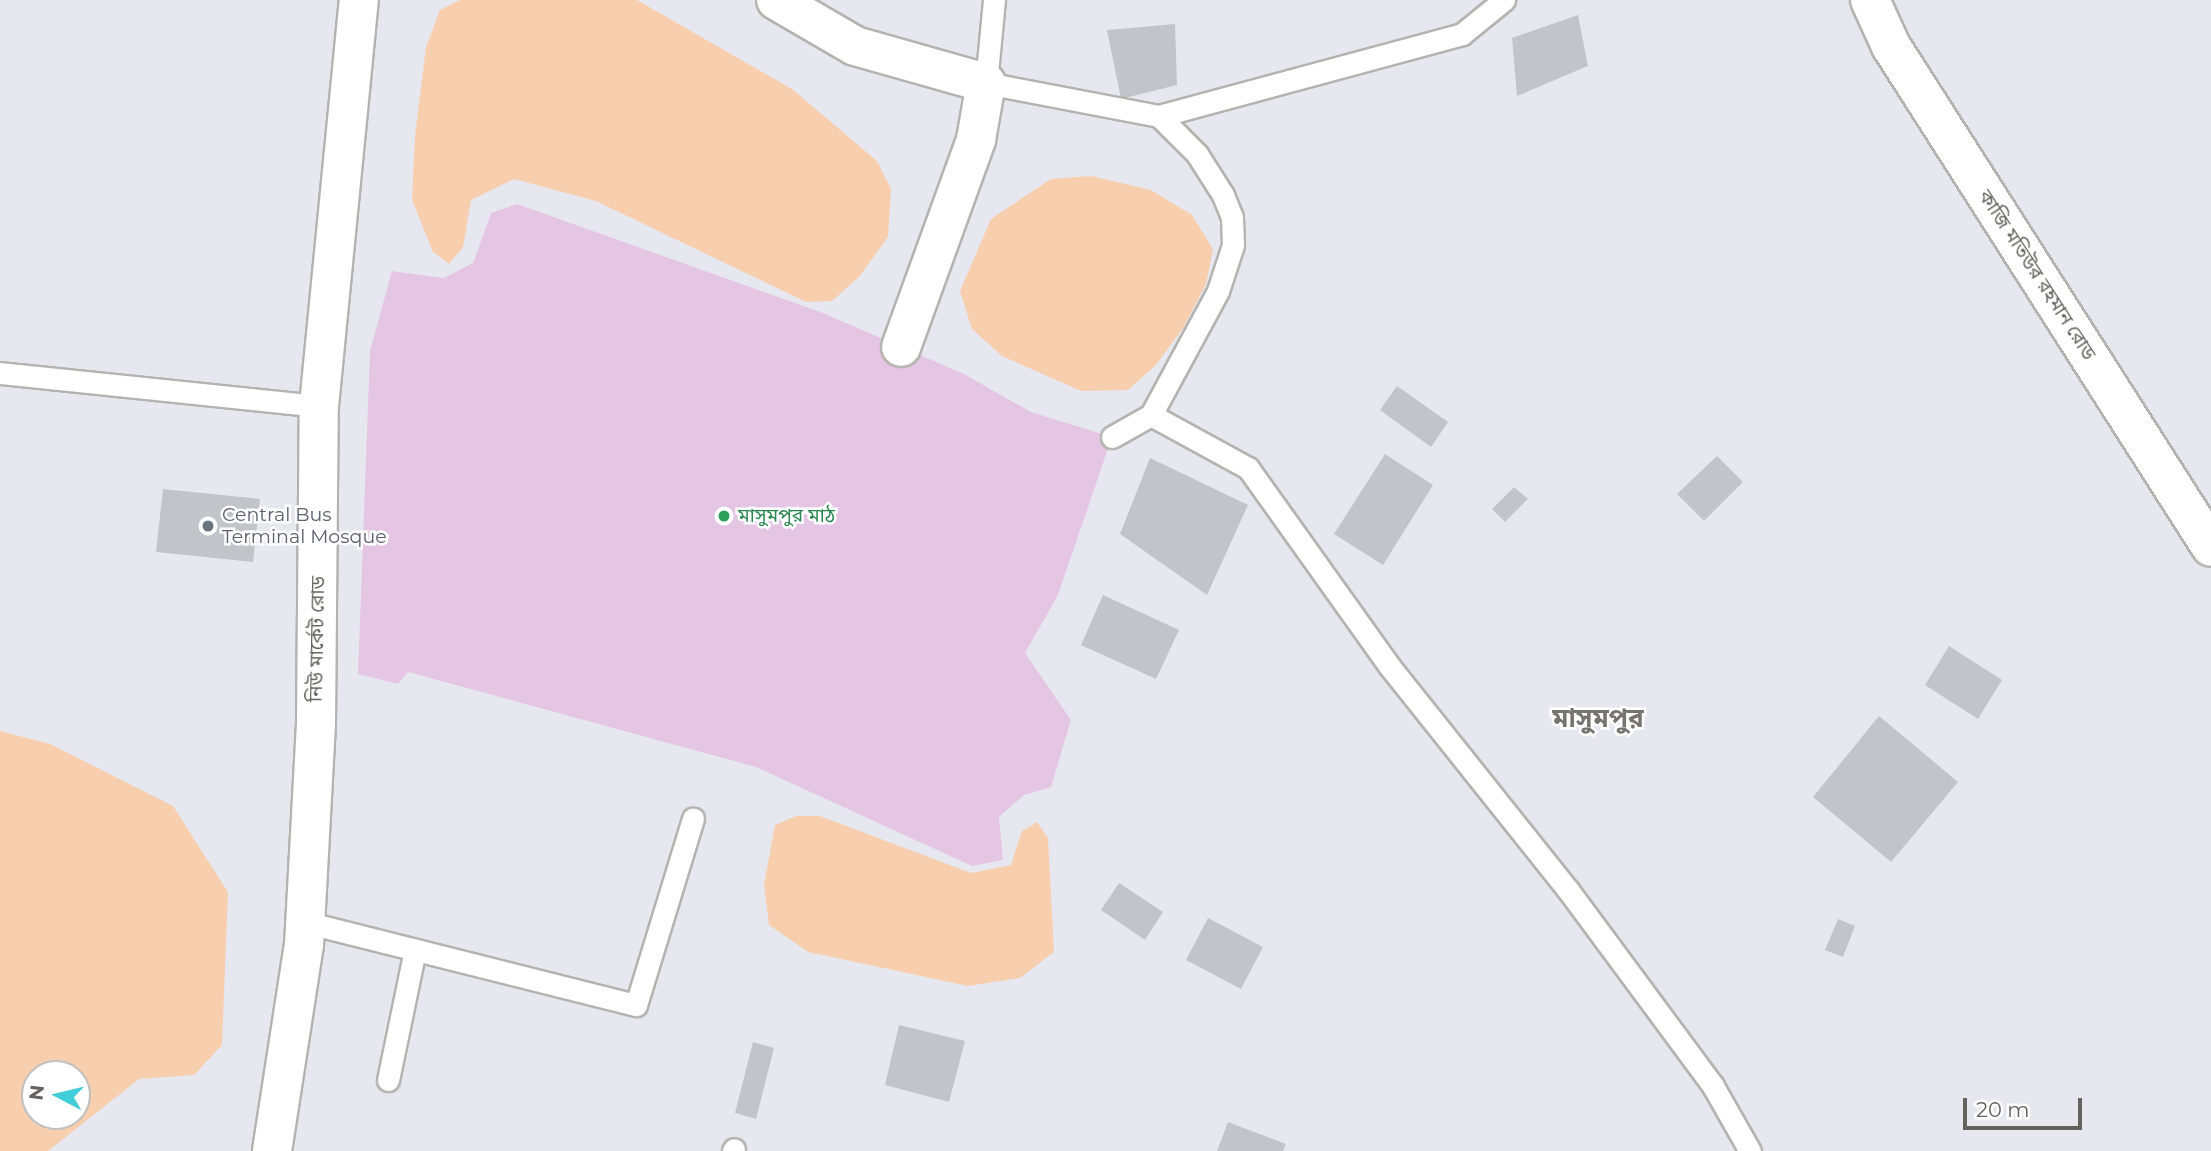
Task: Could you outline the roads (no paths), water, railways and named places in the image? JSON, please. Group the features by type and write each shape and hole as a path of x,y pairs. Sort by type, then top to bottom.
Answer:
{"street":[{"name":"নিউ মার্কেট রোড","path":"272,1151 305,922 316,722 319,406 359,0"},
{"path":"776,0 855,46 986,83 976,140 901,347"},
{"name":"কাজি মতিউর রহমান রোড","path":"1870,0 1891,46 2211,547"}],"lane":[{"path":"994,0 986,83 1159,116 1462,34 1504,0"},
{"path":"1112,437 1151,415 1218,290 1233,245 1232,217 1223,195 1197,154 1159,116"},
{"path":"0,373 319,406"},
{"path":"1151,415 1248,467 1390,667 1568,890 1713,1086 1750,1151"},
{"path":"305,922 636,1005 693,819"},
{"path":"388,1080 415,950"}],"place":[{"name":"মাসুমপুর মাঠ","path":"724,516"},
{"name":"Central Bus Terminal Mosque","path":"208,526"}],"district":[{"name":"মাসুমপুর","path":"1598,719"}]}
